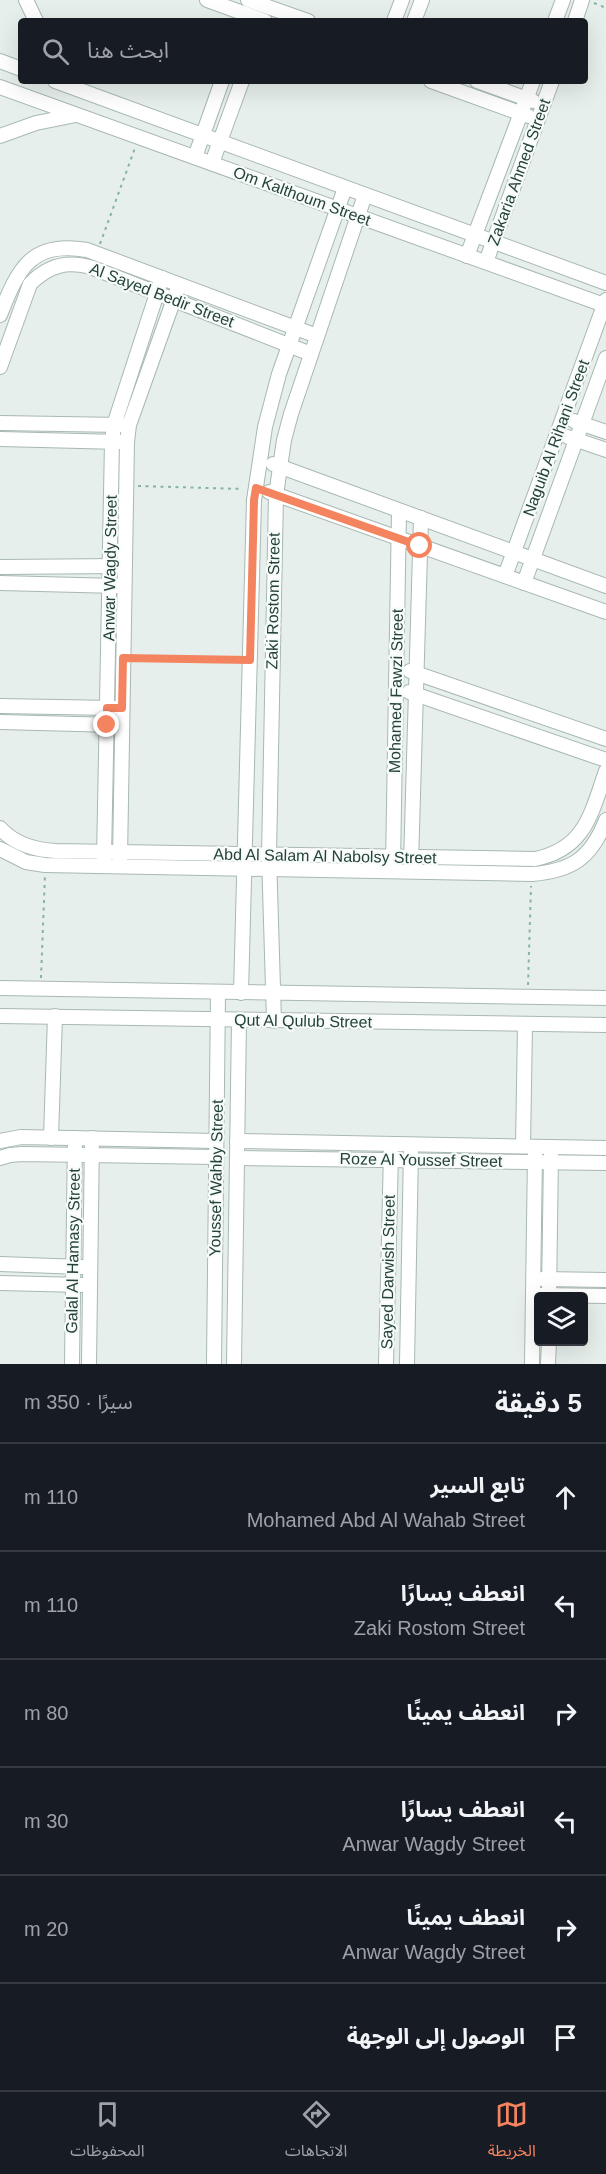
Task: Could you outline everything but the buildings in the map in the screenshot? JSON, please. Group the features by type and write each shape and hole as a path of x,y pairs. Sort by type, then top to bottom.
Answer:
{"street":[{"path":"26,0 35,18"},
{"path":"207,0 248,7 267,14 290,18"},
{"path":"395,18 402,0"},
{"path":"415,18 422,0"},
{"path":"556,18 563,0"},
{"path":"576,18 584,0"},
{"path":"0,61 18,68"},
{"name":"Om Kalthoum Street","path":"63,84 606,283"},
{"path":"81,84 91,94"},
{"path":"195,157 221,84"},
{"path":"212,163 241,84"},
{"path":"439,84 538,120"},
{"path":"486,84 544,105"},
{"name":"Zakaria Ahmed Street","path":"467,256 532,84"},
{"name":"Zakaria Ahmed Street","path":"486,262 551,84"},
{"name":"Om Kalthoum Street","path":"0,87 467,256 605,302"},
{"path":"0,136 36,123 77,115"},
{"name":"Zaki Rostom Street","path":"241,993 255,489 272,399 345,188"},
{"name":"Zaki Rostom Street","path":"274,1021 269,855 276,495 279,467 286,432 365,195"},
{"name":"Al Sayed Bedir Street","path":"0,315 14,281 23,267 37,256 53,249 70,247 97,254 317,336"},
{"name":"Al Sayed Bedir Street","path":"0,367 30,284 39,274 66,263 80,263 311,354"},
{"name":"Anwar Wagdy Street","path":"104,866 112,442 114,425 162,278"},
{"name":"Anwar Wagdy Street","path":"120,867 127,442 129,425 179,285"},
{"name":"Naguib Al Rihani Street","path":"505,576 605,302"},
{"name":"Naguib Al Rihani Street","path":"524,583 606,358"},
{"path":"563,417 606,432"},
{"path":"0,423 129,425"},
{"path":"557,433 606,450"},
{"path":"0,439 127,442"},
{"path":"260,460 606,586"},
{"path":"255,489 606,612"},
{"name":"Mohamed Fawzi Street","path":"393,872 399,511"},
{"name":"Mohamed Fawzi Street","path":"411,872 421,519"},
{"path":"0,567 125,566"},
{"path":"0,583 124,586"},
{"path":"396,666 606,739"},
{"path":"396,687 606,760"},
{"path":"0,706 122,708"},
{"path":"0,722 122,725"},
{"name":"Abd Al Salam Al Nabolsy Street","path":"0,828 21,844 38,850 535,859 549,856 573,842 582,832 606,771"},
{"name":"Abd Al Salam Al Nabolsy Street","path":"0,849 27,862 45,865 554,873 581,859 592,848 606,820"},
{"name":"Qut Al Qulub Street","path":"0,988 606,998"},
{"path":"584,997 606,989"},
{"name":"Youssef Wahby Street","path":"214,1364 218,992"},
{"name":"Qut Al Qulub Street","path":"0,1016 606,1025"},
{"path":"51,1138 55,1016"},
{"name":"Youssef Wahby Street","path":"234,1364 239,1020"},
{"path":"525,1024 529,1146 535,1161 532,1364"},
{"path":"0,1141 21,1137 216,1141"},
{"name":"Galal Al Hamasy Street","path":"72,1364 75,1138"},
{"name":"Galal Al Hamasy Street","path":"89,1364 92,1138"},
{"name":"Roze Al Youssef Street","path":"237,1141 606,1148"},
{"name":"Sayed Darwish Street","path":"386,1364 391,1144"},
{"name":"Sayed Darwish Street","path":"407,1364 411,1144"},
{"path":"549,1292 551,1146"},
{"path":"0,1158 22,1154 92,1155 216,1162"},
{"name":"Roze Al Youssef Street","path":"216,1162 391,1158 606,1163"},
{"path":"0,1264 90,1267"},
{"path":"533,1279 606,1280"},
{"path":"0,1283 90,1285"},
{"path":"588,1296 606,1296"},
{"path":"548,1364 549,1346"}],"path":[{"path":"584,0 606,8"},
{"path":"97,254 139,137"},
{"path":"126,486 255,489"},
{"path":"123,658 250,660"},
{"path":"40,990 45,865"},
{"path":"527,997 532,874"}],"route":[{"path":"107,725 107,708 122,708 123,658 250,660 256,488 420,546"}]}
